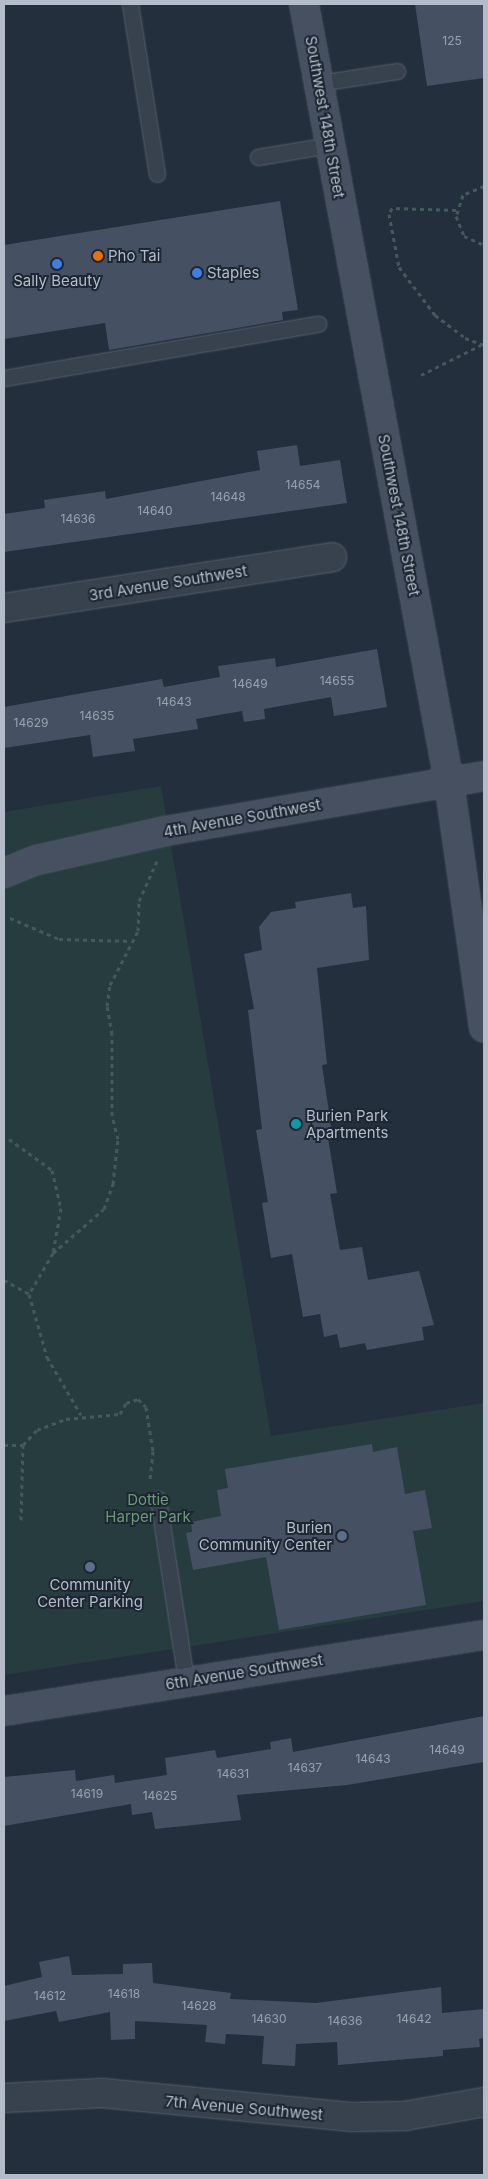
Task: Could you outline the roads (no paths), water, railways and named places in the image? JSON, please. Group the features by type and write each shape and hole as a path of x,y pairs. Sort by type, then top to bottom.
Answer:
{"main road":[{"name":"Southwest 148th Street","path":"304,4 449,782 484,1028"},
{"name":"4th Avenue Southwest","path":"4,874 37,860 166,831 484,776"},
{"name":"6th Avenue Southwest","path":"4,1711 186,1680 484,1635"}],"street":[{"name":"3rd Avenue Southwest","path":"4,608 332,558"},
{"name":"7th Avenue Southwest","path":"4,2098 102,2093 353,2117 404,2116 484,2102"}],"lane":[{"path":"130,4 157,174"},
{"path":"319,83 397,71"},
{"path":"258,157 330,145"},
{"path":"4,378 318,324"},
{"path":"153,1494 186,1680"}],"place":[{"name":"Pho Tai","path":"98,256"},
{"name":"Sally Beauty","path":"57,264"},
{"name":"Staples","path":"197,273"},
{"name":"Burien Park Apartments","path":"296,1124"},
{"name":"Burien Community Center","path":"342,1536"},
{"name":"Community Center Parking","path":"90,1567"}],"park label":[{"name":"Dottie Harper Park","path":"148,1508"}]}
